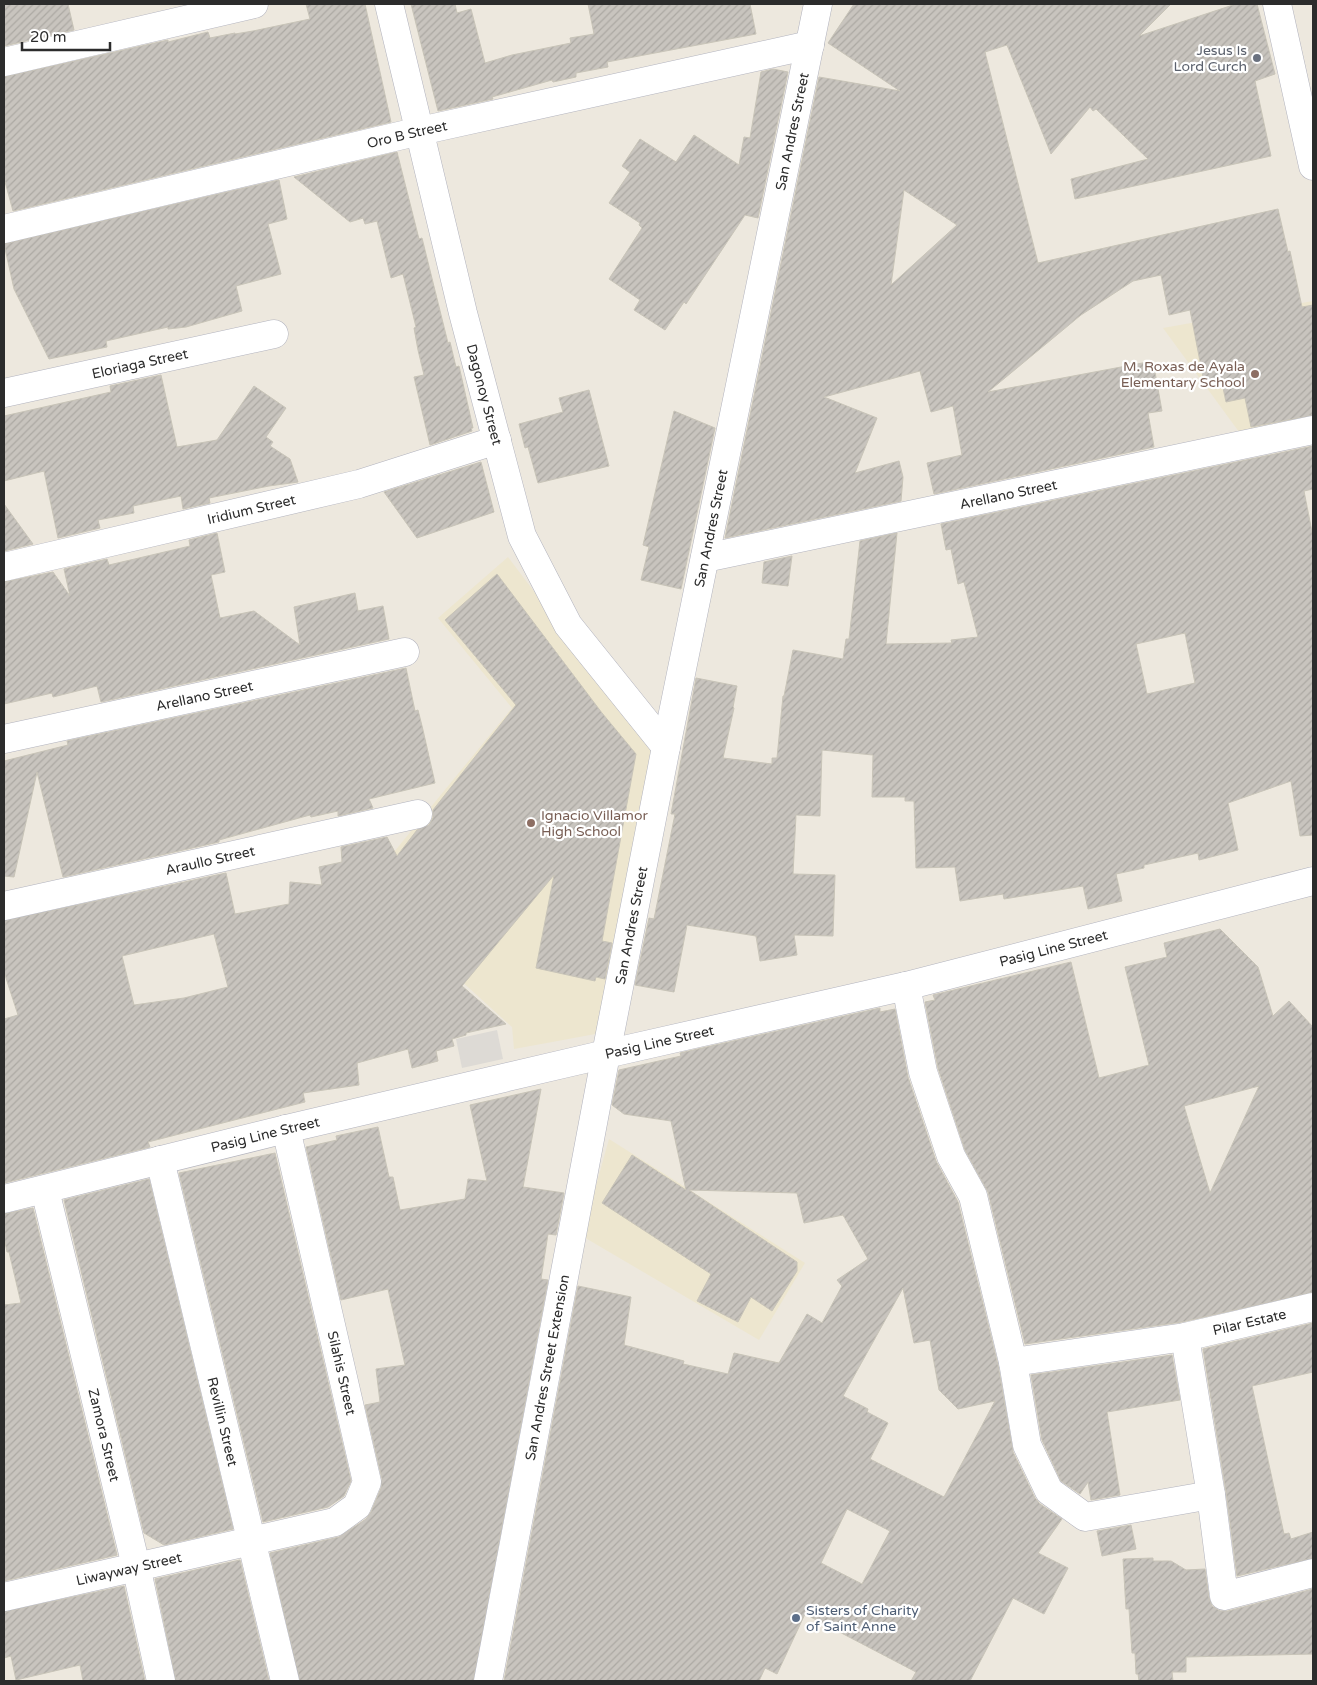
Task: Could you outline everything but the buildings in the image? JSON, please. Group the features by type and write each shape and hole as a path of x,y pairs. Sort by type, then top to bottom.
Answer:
{"street":[{"path":"4,62 254,4"},
{"name":"Dagonoy Street","path":"389,4 463,313 522,536 568,625 666,746"},
{"name":"San Andres Street","path":"606,1054 666,746 818,4"},
{"path":"1277,4 1307,106 1313,166"},
{"name":"Oro B Street","path":"4,229 420,131 810,45"},
{"name":"Eloriaga Street","path":"4,393 274,334"},
{"name":"Arellano Street","path":"705,558 1313,430"},
{"name":"Iridium Street","path":"4,567 359,484 497,440"},
{"name":"Arellano Street","path":"4,740 405,652"},
{"name":"Araullo Street","path":"4,906 418,814"},
{"name":"Pasig Line Street","path":"4,1199 286,1129 906,986 1313,881"},
{"path":"906,986 923,1072 952,1156 973,1196 1013,1362 1027,1445 1049,1491 1085,1518 1211,1495"},
{"name":"San Andres Street Extension","path":"488,1681 606,1054"},
{"name":"Silahis Street","path":"252,1540 335,1522 357,1506 366,1482 286,1129"},
{"name":"Revillin Street","path":"160,1160 285,1681"},
{"name":"Zamora Street","path":"45,1190 136,1566 160,1681"},
{"name":"Pilar Estate","path":"1013,1362 1185,1337 1313,1308"},
{"path":"1185,1337 1211,1495 1224,1596 1313,1573"},
{"name":"Liwayway Street","path":"4,1597 252,1540"}],"shaded area":[{"name":"M. Roxas de Ayala Elementary School","path":"1313,301 1313,421 1242,436 1163,328"},
{"name":"Ignacio Villamor High School","path":"508,557 657,754 601,1033 514,1049 512,1027 362,891 512,708 438,618"},
{"path":"497,1030 503,1059 462,1068 456,1039"},
{"path":"609,1139 805,1263 759,1340 582,1236"}],"place":[{"name":"Jesus Is Lord Curch","path":"1257,58"},
{"name":"M. Roxas de Ayala Elementary School","path":"1255,374"},
{"name":"Ignacio Villamor High School","path":"531,823"},
{"name":"Sisters of Charity of Saint Anne","path":"796,1618"}]}
